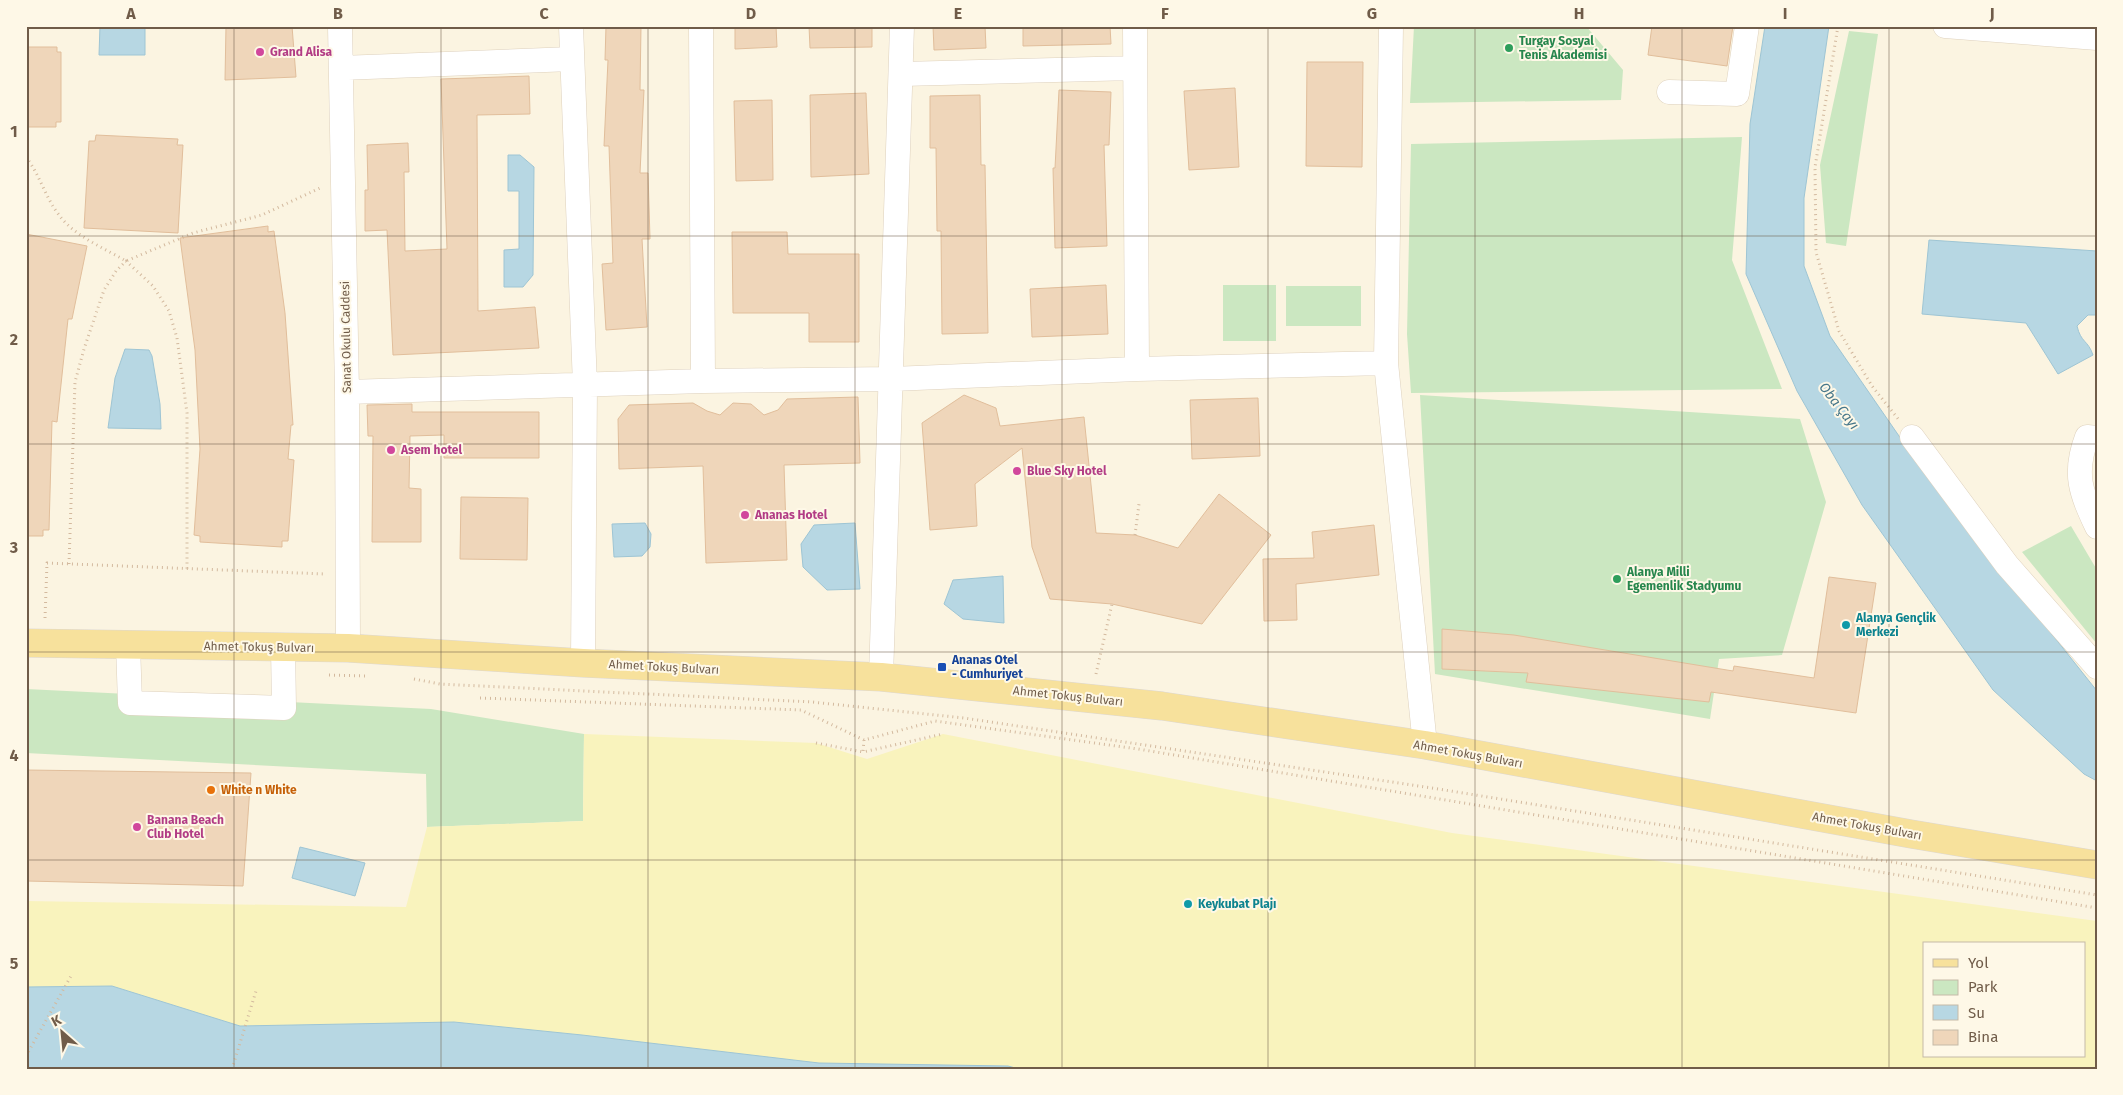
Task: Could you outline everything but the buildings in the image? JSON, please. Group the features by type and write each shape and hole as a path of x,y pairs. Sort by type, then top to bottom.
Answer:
{"main road":[{"name":"Ahmet Tokuş Bulvarı","path":"26,643 348,648 583,663 881,677 1162,706 1425,745 1862,825 2097,865"}],"street":[{"name":"Sanat Okulu Caddesi","path":"340,26 347,392 348,648"},
{"path":"571,26 585,385 583,663"},
{"path":"701,26 703,381"},
{"path":"881,677 902,74 902,26"},
{"path":"1135,26 1137,369"},
{"path":"1391,26 1386,364 1425,745"},
{"path":"1669,92 1737,94 1747,26"},
{"path":"1945,26 2097,38"},
{"path":"341,68 571,59"},
{"path":"902,74 1134,68"},
{"path":"347,392 703,381 892,379 1137,369 1386,364"},
{"path":"1912,437 2007,566 2097,668"},
{"path":"2097,438 2086,437 2078,475 2086,505 2097,527"},
{"path":"128,645 130,703 284,708 283,648"}],"path":[{"path":"1838,26 1815,167 1816,252 1839,330 1872,386 1912,437"},
{"path":"26,158 37,171 58,215 72,228 126,261 153,286 169,311 177,338 187,413 187,569"},
{"path":"69,564 75,382 104,290 116,271 126,261 194,233 262,216 323,186 344,184"},
{"path":"1135,535 1139,504"},
{"path":"45,618 47,564 333,574"},
{"path":"1090,699 1112,604"},
{"path":"323,674 372,677"},
{"path":"412,678 440,684 812,702 964,718 1432,788 2097,895"},
{"path":"480,698 801,710 864,740 935,721 1119,746 2097,908"},
{"path":"816,743 863,752 943,734"},
{"path":"863,752 864,740"},
{"path":"26,1056 71,976"},
{"path":"232,1069 256,991"}],"green space":[{"name":"Turgay Sosyal Tenis Akademisi","path":"1414,26 1586,26 1623,70 1621,100 1410,103"},
{"path":"1849,31 1878,34 1846,246 1826,243 1820,165"},
{"path":"1742,137 1732,260 1782,389 1411,393 1407,334 1411,144"},
{"path":"1223,285 1276,285 1276,341 1223,341"},
{"path":"1286,286 1361,286 1361,326 1286,326"},
{"name":"Alanya Milli Egemenlik Stadyumu","path":"1420,395 1800,419 1826,502 1782,655 1719,659 1710,719 1435,674"},
{"path":"2071,526 2097,570 2097,644 2022,552"},
{"path":"26,689 431,709 584,734 583,821 427,827 426,774 26,753"}],"sand":[{"name":"Keykubat Plajı","path":"584,734 816,743 867,759 943,734 1452,833 2097,921 2097,1069 1019,1069 1008,1066 819,1063 454,1022 240,1026 112,986 26,987 26,901 406,907 427,827 583,821"}],"water":[{"path":"100,26 145,26 145,55 99,55"},
{"name":"Oba Çayı","path":"1765,26 1829,26 1804,198 1804,266 1830,336 1928,478 2097,691 2097,781 2084,774 1993,690 1862,505 1797,391 1746,274 1750,124"},
{"path":"508,155 520,155 534,167 533,275 523,287 504,287 504,250 519,249 519,191 508,191"},
{"path":"1929,240 2097,251 2097,315 2088,315 2077,326 2080,336 2093,355 2058,374 2026,323 1922,314"},
{"path":"125,349 149,350 152,356 160,404 161,429 108,428 115,378"},
{"path":"645,523 651,534 650,547 642,556 614,557 612,524"},
{"path":"855,523 860,589 827,590 803,567 801,544 814,525"},
{"path":"1003,576 1004,623 963,619 944,604 953,580"},
{"path":"300,847 365,863 355,896 292,878"},
{"path":"112,986 240,1026 454,1022 819,1063 1008,1066 1019,1069 26,1069 26,987"}],"place":[{"name":"Turgay Sosyal Tenis Akademisi","path":"1509,48"},
{"name":"Grand Alisa","path":"260,52"},
{"name":"Asem hotel","path":"391,450"},
{"name":"Blue Sky Hotel","path":"1017,471"},
{"name":"Ananas Hotel","path":"745,515"},
{"name":"Alanya Milli Egemenlik Stadyumu","path":"1617,579"},
{"name":"Alanya Gençlik Merkezi","path":"1846,625"},
{"name":"Ananas Otel - Cumhuriyet","path":"942,667"},
{"name":"White n White","path":"211,790"},
{"name":"Banana Beach Club Hotel","path":"137,827"},
{"name":"Keykubat Plajı","path":"1188,904"}]}
